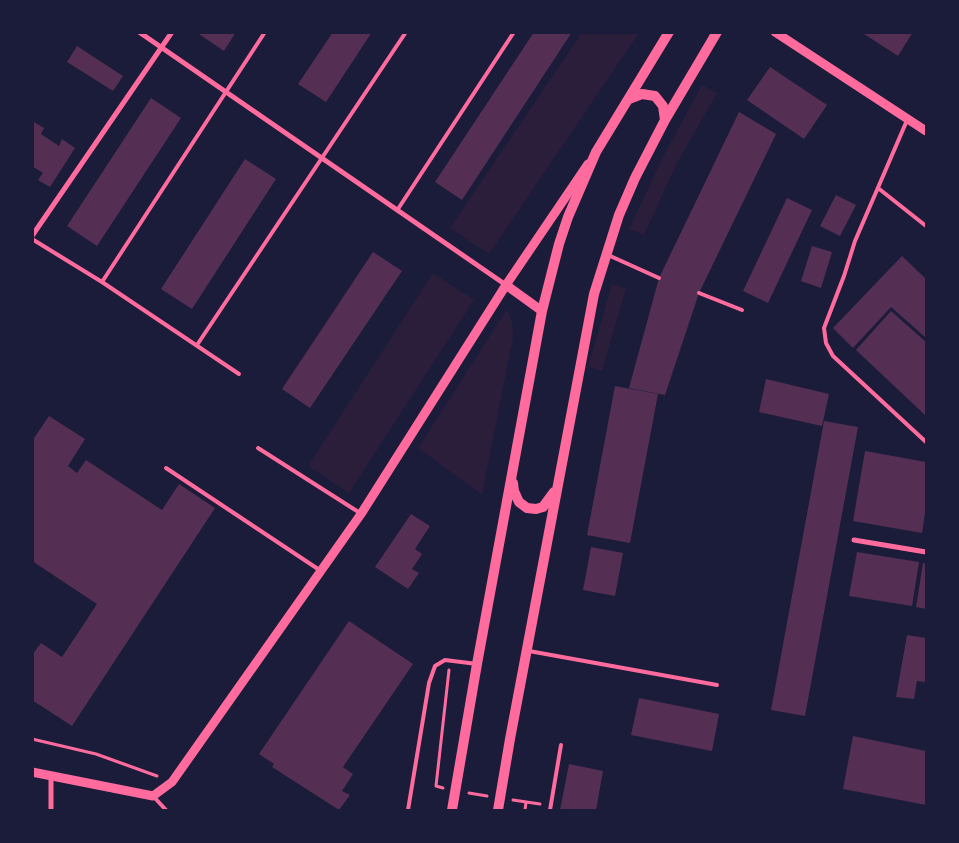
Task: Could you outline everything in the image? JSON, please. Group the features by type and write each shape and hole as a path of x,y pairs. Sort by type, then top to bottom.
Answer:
{"main road":[{"path":"452,810 542,311 559,244 568,217 596,152 669,32"},
{"path":"498,810 526,651 594,294 627,196 666,120 717,32"},
{"path":"629,99 642,94 655,96 663,106 666,120"},
{"path":"512,475 514,491 518,502 527,508 543,508 558,486"}],"street":[{"path":"139,32 398,209 542,311"},
{"path":"32,238 172,32"},
{"path":"775,32 926,131"},
{"path":"32,772 153,796 172,782 361,514 506,285 596,152"},
{"path":"854,540 926,552"},
{"path":"51,776 51,810"}],"lane":[{"path":"102,282 265,32"},
{"path":"197,345 406,32"},
{"path":"398,209 514,32"},
{"path":"908,118 855,242 824,328 826,343 833,356 926,442"},
{"path":"878,188 926,226"},
{"path":"32,238 102,282 238,374"},
{"path":"606,254 659,278"},
{"path":"699,294 742,310"},
{"path":"258,448 361,514"},
{"path":"166,468 321,570"},
{"path":"526,651 717,685"},
{"path":"408,810 429,683 435,666 445,660 477,664"},
{"path":"550,810 561,745"},
{"path":"153,796 166,810"}],"path":[{"path":"450,661 436,786 540,804"},
{"path":"32,739 96,754 172,782"},
{"path":"525,810 526,802"}],"shaded area":[{"path":"582,32 639,33 489,254 450,228"},
{"path":"702,85 717,93 677,163 644,235 629,229 664,155"},
{"path":"433,273 474,300 349,493 308,466"},
{"path":"612,284 626,288 602,371 588,367"},
{"path":"507,309 512,321 513,337 482,495 418,448"}],"building":[{"path":"196,32 236,32 224,51"},
{"path":"333,32 372,32 326,102 298,84"},
{"path":"534,32 572,32 462,200 435,182"},
{"path":"861,32 913,32 898,56"},
{"path":"77,46 123,76 113,91 67,62"},
{"path":"770,67 827,105 804,139 747,100"},
{"path":"151,98 181,118 97,246 67,226"},
{"path":"739,112 776,134 699,293 665,395 629,388 659,278"},
{"path":"32,121 44,128 41,134 59,146 62,139 75,148 50,187 38,180 43,173 32,166"},
{"path":"245,159 276,179 192,309 161,289"},
{"path":"836,195 856,205 840,236 820,226"},
{"path":"787,198 812,210 768,303 743,291"},
{"path":"812,246 832,252 821,288 801,281"},
{"path":"373,252 402,271 310,408 282,389"},
{"path":"902,256 926,279 926,338 891,307 853,348 833,328"},
{"path":"891,311 926,342 926,416 856,350"},
{"path":"766,379 829,394 822,426 759,412"},
{"path":"615,386 658,394 630,543 587,535"},
{"path":"49,416 85,439 68,466 77,473 86,460 162,510 179,484 215,508 72,726 32,700 32,655 41,643 62,657 97,604 32,561 32,441"},
{"path":"824,421 858,427 805,716 771,710"},
{"path":"865,451 926,462 926,506 922,533 853,521"},
{"path":"411,514 430,526 415,549 422,554 412,569 419,573 408,589 375,567"},
{"path":"591,547 623,553 615,596 583,590"},
{"path":"857,552 919,562 912,606 849,596"},
{"path":"923,563 926,564 926,609 916,607"},
{"path":"349,621 413,664 343,767 353,774 342,791 350,795 339,810 272,767 274,764 259,754"},
{"path":"907,635 926,638 926,682 917,681 914,699 896,697"},
{"path":"639,698 719,714 712,751 631,735"},
{"path":"853,736 926,751 926,805 843,789"},
{"path":"569,764 603,771 596,810 560,810"}]}
